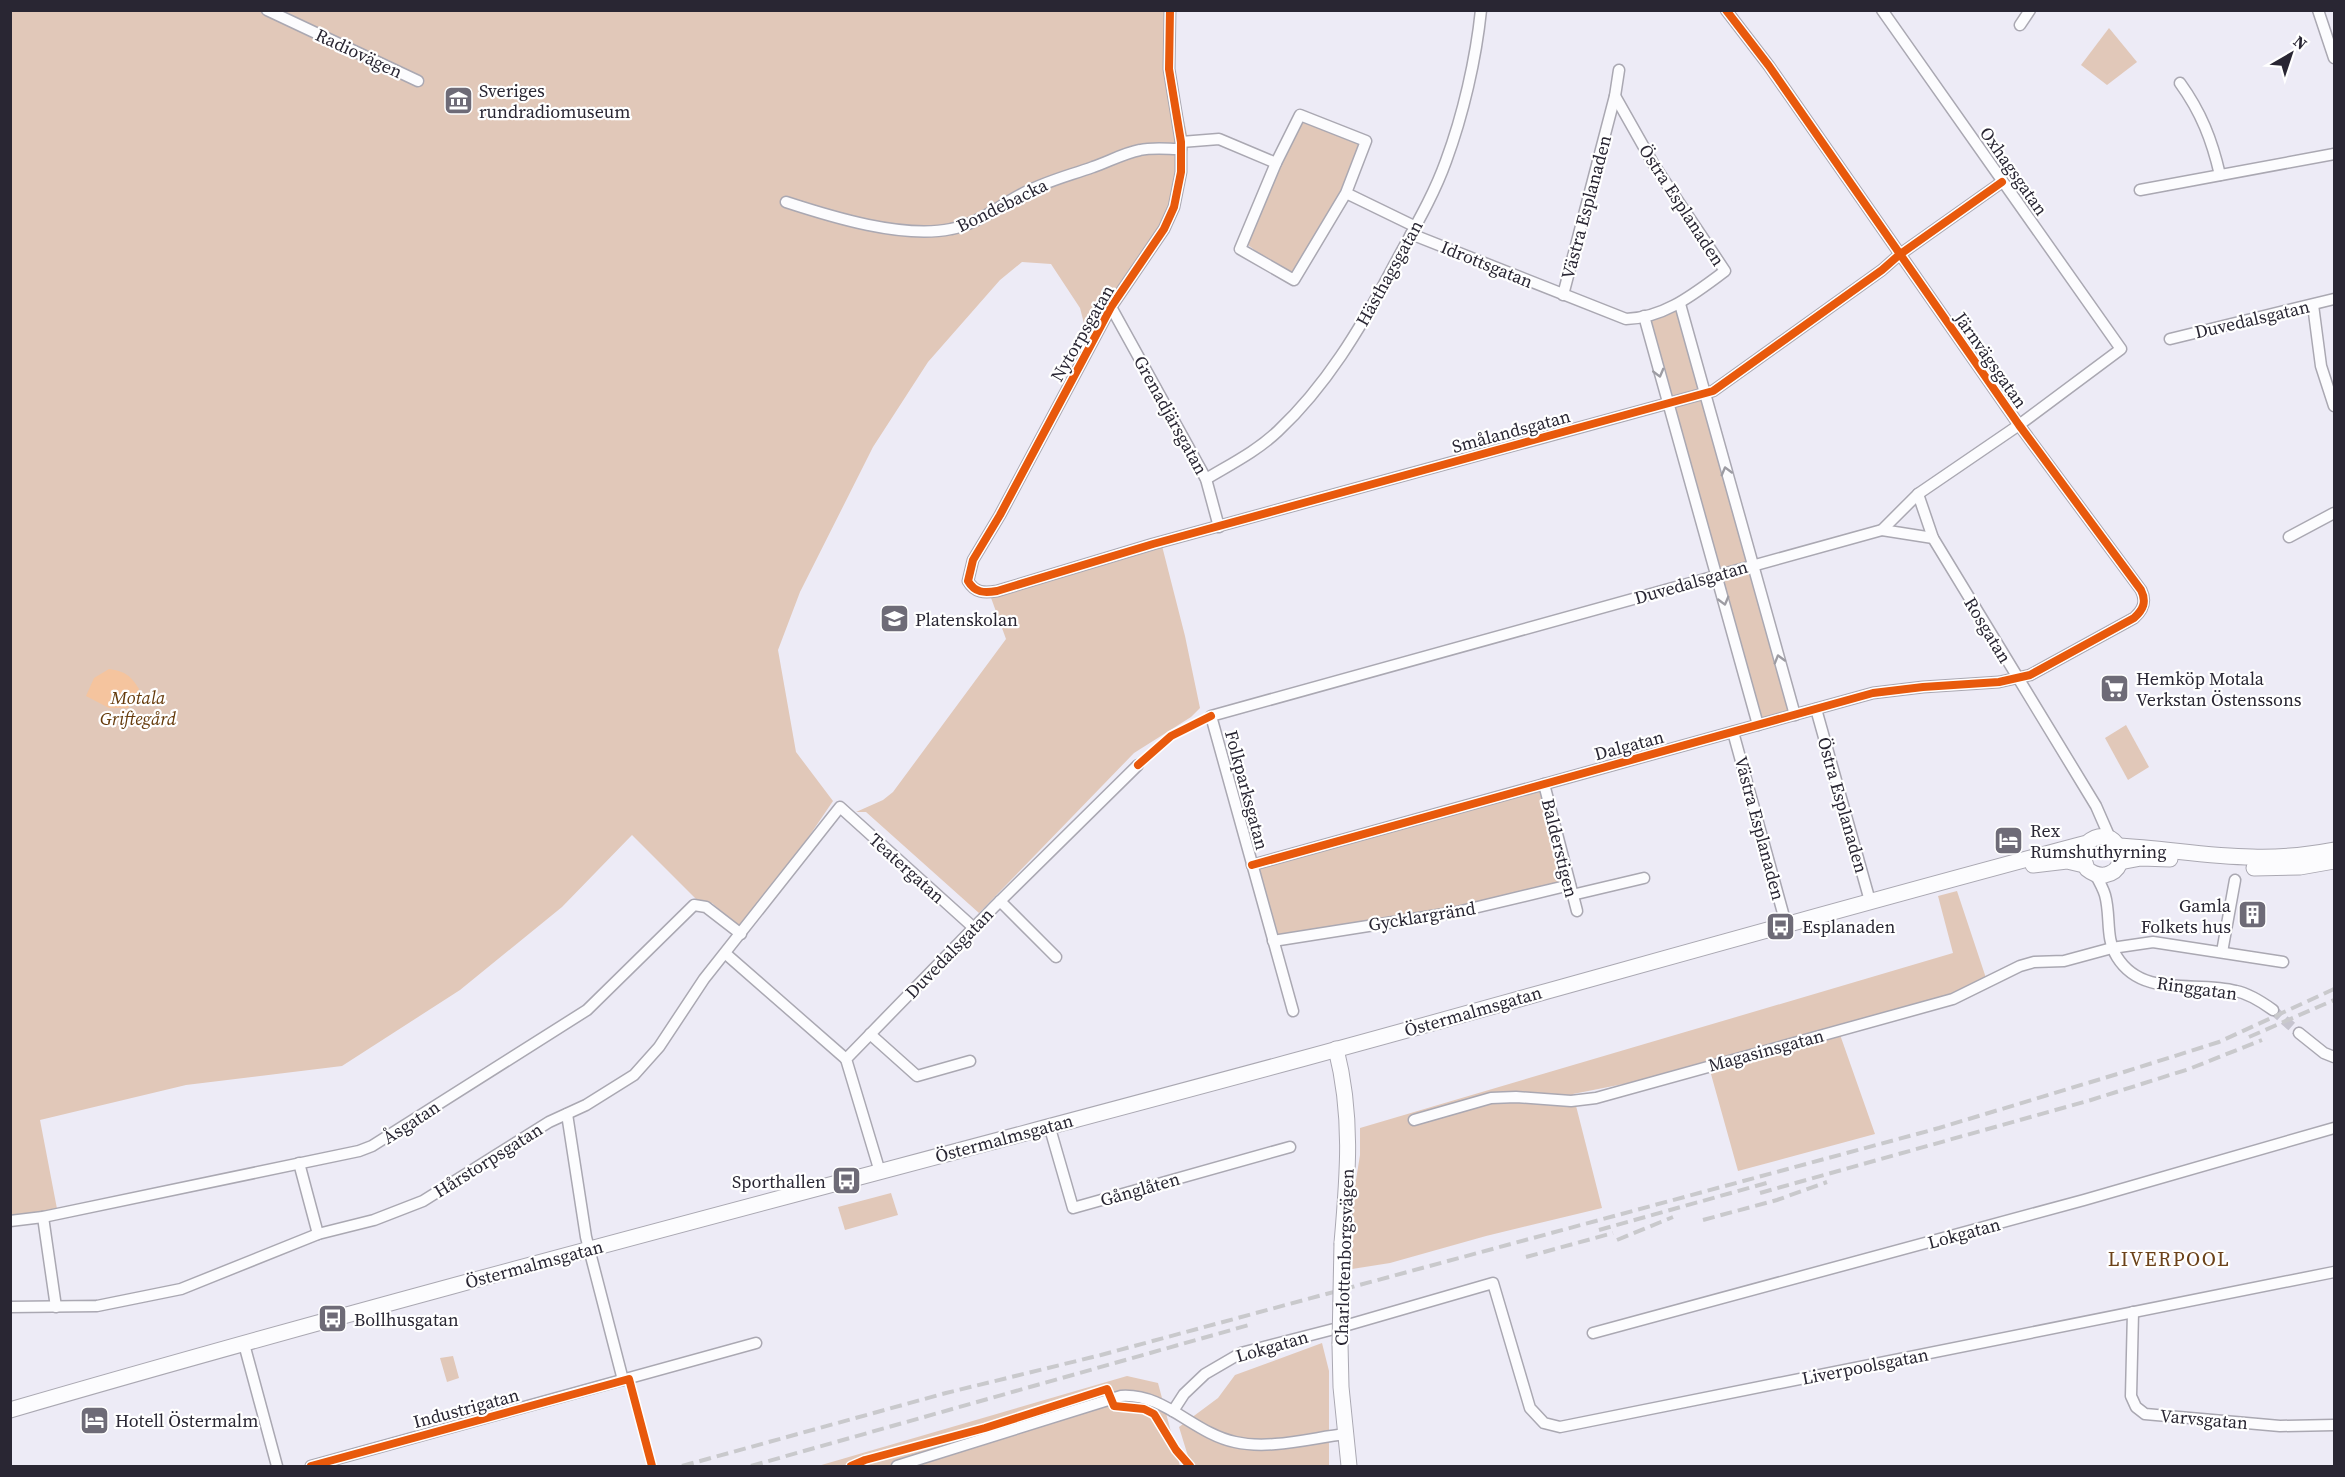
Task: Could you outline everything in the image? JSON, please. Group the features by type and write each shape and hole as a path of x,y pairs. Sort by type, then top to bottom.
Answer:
{"main road":[{"name":"Östermalmsgatan","path":"10,1410 589,1249 1336,1049 1997,868 2097,837 2149,847 2252,857 2298,855 2334,850"},
{"path":"2089,841 2082,853 2090,869"},
{"path":"2114,842 2121,854 2116,867"},
{"name":"Östermalmsgatan","path":"1997,868 2067,861 2104,875 2135,858 2152,857 2264,868 2300,867 2334,861"},
{"name":"Charlottenborgsvägen","path":"1336,1049 1349,1123 1342,1243 1340,1344 1349,1467"}],"street":[{"name":"Radiovägen","path":"267,10 418,81"},
{"name":"Nytorpsgatan","path":"972,588 968,581 974,560 1111,307 1164,229 1174,207 1180,172 1181,146 1169,69 1170,10"},
{"name":"Hästhagsgatan","path":"1206,479 1251,453 1277,432 1333,367 1361,324 1435,187 1456,131 1474,56 1481,10"},
{"name":"Järnvägsgatan","path":"1726,10 1769,66 2019,425 2141,590 2144,602 2140,612 2134,618 2030,675 2017,678"},
{"name":"Oxhagsgatan","path":"1882,10 2121,350"},
{"path":"2020,25 2030,10"},
{"path":"2319,10 2334,58"},
{"name":"Västra Esplanaden","path":"1619,70 1615,96 1563,295 1626,319 1644,316 1680,304"},
{"path":"2180,83 2196,105 2206,127 2220,175"},
{"name":"Östra Esplanaden","path":"1615,96 1654,165 1725,271 1680,304"},
{"path":"1300,115 1366,141 1346,193 1294,280 1240,249 1276,163 1300,115"},
{"path":"1181,146 1219,139 1276,163"},
{"name":"Bondebacka","path":"786,202 843,219 891,228 950,230 971,224 1042,184 1139,150 1181,146"},
{"path":"2140,190 2334,154"},
{"name":"Smålandsgatan","path":"972,588 985,593 996,591 1153,544 1713,391 2002,182"},
{"name":"Idrottsgatan","path":"1346,193 1412,230 1563,295"},
{"name":"Duvedalsgatan","path":"2170,339 2334,299"},
{"path":"1680,304 1795,715"},
{"path":"2313,304 2321,366 2334,406"},
{"name":"Grenadjärsgatan","path":"1111,307 1206,479 1219,527"},
{"path":"1644,316 1758,725"},
{"name":"Duvedalsgatan","path":"1211,716 1882,530 1918,494 2019,425 2121,350"},
{"name":"Rosgatan","path":"1918,494 1933,538 2096,806 2114,842"},
{"path":"2289,537 2334,513"},
{"path":"1882,530 1933,538"},
{"name":"Dalgatan","path":"1252,865 1873,693 1999,682 2017,678"},
{"name":"Östra Esplanaden","path":"1816,710 1870,902"},
{"name":"Folkparksgatan","path":"1211,716 1293,1011"},
{"name":"Västra Esplanaden","path":"1734,732 1786,924"},
{"name":"Duvedalsgatan","path":"846,1059 1000,901 1138,765"},
{"name":"Balderstigen","path":"1544,784 1576,911"},
{"name":"Teatergatan","path":"840,807 974,928"},
{"name":"Hårstorpsgatan","path":"10,1307 97,1306 122,1303 181,1289 318,1234 374,1220 423,1201 549,1122 615,1088 648,1062 692,995 840,807"},
{"path":"2089,841 2098,814"},
{"path":"2105,895 2116,867"},
{"path":"2090,869 2105,895 2112,948"},
{"name":"Gycklargränd","path":"1274,941 1457,912 1644,878"},
{"path":"2222,951 2235,880"},
{"path":"1000,901 1056,957"},
{"name":"Åsgatan","path":"10,1221 359,1151 381,1142 501,1063 581,1014 597,1002 694,905 706,908 741,934"},
{"name":"Magasinsgatan","path":"1414,1120 1491,1098 1516,1097 1571,1101 1596,1098 1953,999 2020,966 2034,962 2071,960 2112,948 2153,942 2283,962"},
{"name":"Ringgatan","path":"2112,948 2128,969 2152,983 2236,991 2250,996 2273,1010"},
{"path":"726,954 846,1059 880,1172"},
{"path":"2300,1033 2324,1053 2334,1057"},
{"path":"870,1034 916,1076 969,1061"},
{"path":"567,1114 589,1249 623,1380"},
{"name":"Gånglåten","path":"1049,1125 1073,1208 1290,1147"},
{"name":"Lokgatan","path":"1593,1333 2084,1200 2334,1128"},
{"path":"299,1163 318,1234"},
{"path":"43,1216 56,1307"},
{"name":"Liverpoolsgatan","path":"1493,1283 1530,1408 1544,1423 1560,1427 2334,1272"},
{"name":"Lokgatan","path":"1173,1411 1184,1394 1205,1374 1241,1353 1493,1283"},
{"name":"Varvsgatan","path":"2133,1312 2131,1396 2140,1411 2154,1415 2280,1426 2334,1425"},
{"name":"Industrigatan","path":"311,1467 756,1343"},
{"path":"244,1344 277,1467"},
{"path":"897,1467 1109,1398 1131,1396 1153,1400 1211,1433 1236,1443 1267,1444 1345,1434"}],"green space":[{"name":"Motala Griftegård","path":"10,11 1174,11 1175,79 1188,139 1186,171 1175,213 1090,346 1080,308 1051,264 1022,262 1000,280 928,362 873,447 800,592 778,650 796,752 833,801 744,932 712,903 698,901 632,835 562,907 460,990 342,1066 186,1085 40,1120 58,1214 10,1221"},
{"path":"2109,28 2137,62 2107,85 2081,65"},
{"path":"1303,115 1364,141 1349,188 1294,280 1248,245 1254,221"},
{"path":"1681,302 1799,712 1761,723 1646,315"},
{"path":"1161,542 1185,636 1200,708 1191,717 1134,753 979,913 866,812 856,812 883,800 893,792 1006,639 990,595"},
{"path":"2126,725 2149,767 2128,780 2105,738"},
{"path":"1548,780 1574,885 1279,943 1252,861"},
{"path":"1957,891 1987,981 1959,999 1838,1029 1875,1134 1738,1171 1709,1067 1573,1094 1602,1208 1486,1236 1390,1263 1352,1269 1351,1211 1360,1155 1360,1128 1953,953 1938,896"},
{"path":"891,1193 898,1215 845,1230 838,1207"},
{"path":"1322,1343 1329,1371 1329,1466 1191,1466 1179,1427 1218,1398 1235,1375"},
{"path":"453,1356 459,1378 447,1382 440,1358"},
{"path":"1127,1376 1158,1383 1180,1466 818,1466"}],"shaded area":[{"path":"109,669 127,675 139,689 128,708 109,708 86,696 94,678"}],"tunnel":[{"path":"2273,1010 2299,1033"}],"railway":[{"path":"682,1466 946,1393 1101,1355 1939,1128 2219,1042 2334,989"},
{"path":"2249,1037 2334,1000"},
{"path":"1760,1193 2091,1100 2189,1069 2262,1040"},
{"path":"1599,1230 1770,1182"},
{"path":"1703,1220 1777,1200 1827,1182"},
{"path":"1617,1240 1673,1217"},
{"path":"1526,1257 1613,1233"},
{"path":"751,1466 1249,1325"}],"cycle path":[{"path":"1170,10 1169,69 1181,142 1181,172 1174,207 1164,229 1111,307 1000,515 973,560 968,581 980,591 997,591 1153,544 1713,391 2002,182"},
{"path":"1252,865 1873,693 1999,682 2030,675 2134,618 2142,609 2144,598 2141,590 2019,425 1769,66 1726,10"},
{"path":"1138,765 1171,736 1211,716"},
{"path":"311,1466 629,1379 652,1466"},
{"path":"851,1466 865,1460 985,1428 1107,1389 1114,1406 1144,1409 1154,1414 1176,1450 1190,1466"}],"place":[{"name":"Sveriges rundradiomuseum","path":"458,100"},
{"name":"Platenskolan","path":"894,619"},
{"name":"Hemköp Motala Verkstan Östenssons","path":"2115,688"},
{"name":"Rex Rumshuthyrning","path":"2009,840"},
{"name":"Gamla Folkets hus","path":"2252,915"},
{"name":"Esplanaden","path":"1781,926"},
{"name":"Sporthallen","path":"847,1181"},
{"name":"Bollhusgatan","path":"333,1319"},
{"name":"Hotell Östermalm","path":"94,1420"}],"district":[{"name":"LIVERPOOL","path":"2169,1259"}]}
